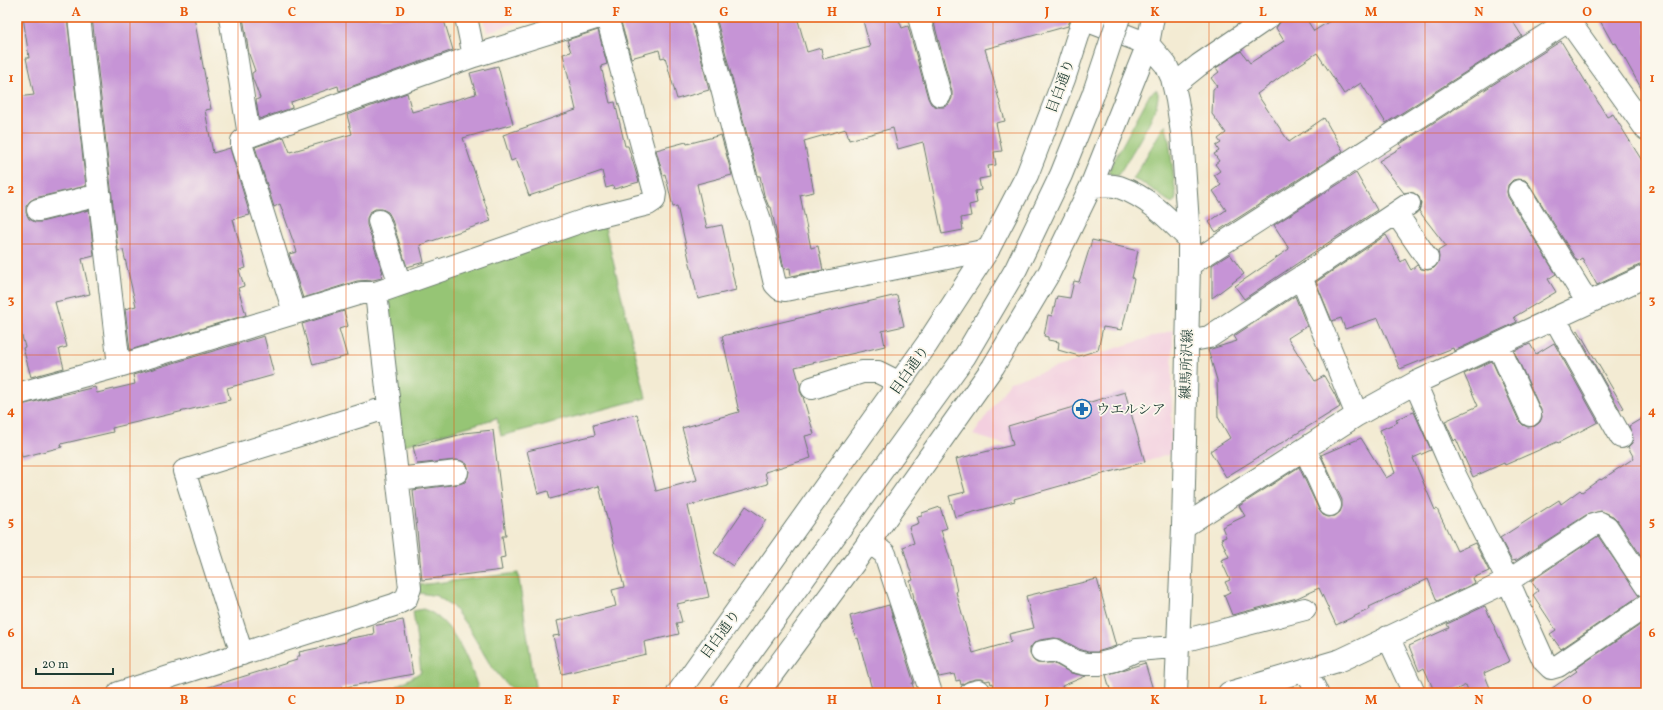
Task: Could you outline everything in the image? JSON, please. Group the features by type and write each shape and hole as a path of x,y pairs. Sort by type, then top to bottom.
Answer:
{"street":[{"path":"80,17 119,366"},
{"path":"230,17 248,129 247,137"},
{"path":"466,17 474,56"},
{"path":"294,312 242,147 242,141 247,137 474,56 599,17"},
{"path":"17,394 119,366 294,312 361,293 376,292 588,219 648,204 654,200 655,193 607,17"},
{"path":"703,17 748,191 759,217 775,284 780,289 785,290 988,250"},
{"path":"920,17 940,95"},
{"path":"721,693 965,356 1016,269 1061,175 1093,95 1119,17"},
{"path":"758,693 993,367 1049,273 1091,186 1148,44 1153,17"},
{"path":"1174,85 1199,65 1269,17"},
{"path":"1083,18 1148,44"},
{"name":"目白通り","path":"678,693 900,383 988,250 1027,175 1064,79 1083,18"},
{"path":"1189,265 1567,19 1646,129"},
{"name":"練馬所沢線","path":"1148,44 1166,65 1174,85 1182,133 1189,239 1183,527 1176,693"},
{"path":"1091,186 1107,185 1118,187 1146,200 1163,213 1189,239"},
{"path":"1519,191 1588,303"},
{"path":"38,210 100,196"},
{"path":"1187,341 1209,337 1403,209 1427,258"},
{"path":"380,221 400,284"},
{"path":"1183,527 1357,415 1415,383 1646,276"},
{"path":"1301,277 1357,415"},
{"path":"119,693 394,605 406,599 410,588 376,292"},
{"path":"1555,319 1620,437"},
{"path":"1498,345 1530,415"},
{"path":"812,388 862,372 878,372 900,383"},
{"path":"1415,383 1454,473 1508,581 1544,661 1551,668 1558,666 1646,606"},
{"path":"242,654 184,471 389,407"},
{"path":"1304,449 1330,505"},
{"path":"398,479 457,472"},
{"path":"1229,693 1341,660 1508,581 1600,523 1607,527 1646,586"},
{"path":"869,541 885,554 931,693"},
{"path":"1042,652 1055,650 1074,661 1086,664 1099,664 1115,660 1137,650 1178,645 1305,609"},
{"path":"1388,637 1414,693"},
{"path":"1306,670 1317,693"}],"shaded area":[{"path":"484,17 535,17 487,32"},
{"name":"ウエルシア","path":"1173,330 1171,454 1024,499 1007,445 973,435 1010,382"}],"green space":[{"path":"1156,90 1158,93 1157,101 1149,123 1118,176 1110,174 1110,168 1150,94"},
{"path":"1165,124 1169,139 1176,196 1175,201 1171,203 1146,185 1133,179"},
{"path":"603,219 646,398 501,436 497,418 398,447 380,295"},
{"path":"518,573 536,693 514,693 491,666 468,627 453,607 437,596 419,593 419,585"},
{"path":"423,609 443,621 458,642 470,666 478,688 475,693 385,693 421,672 413,611"}],"building":[{"path":"23,17 67,17 86,186 35,198 26,206 26,213 29,219 35,222 41,222 89,210 94,256 82,259 90,294 55,302 67,347 59,349 64,368 31,377 23,348 25,347 17,319 17,97 34,95 26,58 29,58"},
{"path":"92,17 194,17 211,109 205,110 213,153 230,148 250,215 233,219 246,268 239,270 244,286 238,288 246,315 130,350 125,309 136,306 123,250 118,251"},
{"path":"243,17 443,17 453,50 339,91 338,86 291,102 292,108 259,119 256,100 260,98 252,77 252,73 255,71 249,54"},
{"path":"642,17 691,17 709,90 677,99 665,57 661,58 659,50 631,58 621,22"},
{"path":"716,17 797,17 807,52 821,48 823,59 870,47 862,17 898,17 902,28 908,26 931,104 937,107 944,107 949,104 952,98 952,92 933,19 940,17 1071,17 1068,26 985,49 1005,121 996,123 1002,151 994,152 996,165 988,166 990,177 979,179 981,190 975,191 977,203 969,205 971,216 961,218 963,230 942,234 923,142 898,149 893,128 849,140 846,129 804,141 814,192 800,195 811,248 818,246 823,270 791,276 790,268 784,269 771,207 769,207 764,195 760,176 758,176"},
{"path":"1289,17 1305,17 1314,31 1336,17 1510,17 1522,36 1386,123 1361,83 1344,94 1317,53 1293,68 1257,94 1289,142 1324,118 1343,151 1216,232 1209,222 1226,210 1213,191 1221,185 1214,175 1220,171 1215,164 1219,161 1214,154 1219,151 1216,146 1221,143 1218,139 1226,133 1212,114 1213,89 1217,86 1211,78 1219,72 1216,68 1241,51 1250,63 1284,41 1276,28 1280,22"},
{"path":"1598,17 1646,17 1646,97 1616,43 1613,44"},
{"path":"598,30 607,64 601,66 610,103 615,102 625,146 628,146 639,182 614,189 613,186 606,188 602,171 529,196 516,159 511,161 503,135 576,110 563,54 571,52 567,40"},
{"path":"1561,41 1607,117 1613,114 1646,167 1646,262 1597,285 1582,258 1577,261 1529,184 1525,180 1513,180 1508,185 1508,197 1556,274 1548,279 1556,292 1514,317 1517,322 1454,351 1453,348 1400,369 1378,318 1345,329 1341,318 1332,321 1316,282 1386,235 1401,262 1405,259 1411,270 1417,265 1421,269 1428,270 1434,268 1438,263 1438,251 1446,246 1419,211 1421,204 1419,197 1414,193 1404,193 1379,161 1402,147 1400,144"},
{"path":"498,66 513,124 463,138 491,221 420,245 424,262 407,267 391,217 388,212 382,209 375,209 370,212 367,218 367,225 383,273 381,273 382,278 357,281 303,298 289,254 297,252 280,204 274,207 255,147 284,137 290,152 352,134 347,115 407,93 412,112 476,94 470,73"},
{"path":"721,135 732,175 697,184 707,228 722,225 736,290 698,299 677,206 673,207 665,174 663,175 656,150"},
{"path":"1356,173 1377,210 1244,299 1235,286 1289,249 1274,225"},
{"path":"1092,240 1138,251 1132,278 1134,279 1122,330 1103,327 1098,350 1079,356 1058,350 1059,342 1048,340 1048,337 1044,336 1048,315 1052,316 1057,296 1070,298 1074,281 1079,282"},
{"path":"1230,254 1244,274 1212,298 1212,265"},
{"path":"897,295 904,326 882,331 885,346 795,367 800,385 800,391 814,434 805,436 811,458 765,472 768,484 688,506 709,597 677,604 682,622 676,623 679,634 644,642 646,654 562,674 553,636 560,635 557,621 616,606 612,590 624,587 599,486 550,499 548,491 538,494 527,451 595,435 593,425 637,414 656,491 697,480 682,428 739,412 722,336"},
{"path":"1295,296 1307,326 1288,338 1315,381 1324,376 1340,407 1226,477 1210,451 1230,438 1218,417 1217,380 1208,350 1237,341 1234,336"},
{"path":"344,311 348,326 339,329 347,356 313,365 302,324"},
{"path":"1578,330 1624,408 1620,410 1576,331"},
{"path":"264,336 274,375 227,388 230,400 112,428 113,432 61,444 62,447 22,457 17,434 17,406 95,387 97,393 135,384 133,375"},
{"path":"1554,343 1598,422 1558,443 1557,442 1505,465 1504,463 1473,477 1456,439 1454,441 1445,421 1478,406 1464,374 1492,361 1519,421 1528,427 1535,426 1540,422 1542,417 1541,410 1514,351 1530,344 1536,354"},
{"path":"1125,392 1145,462 1014,499 1015,501 955,517 949,496 965,492 956,459 1013,445 1008,426"},
{"path":"1414,412 1431,450 1413,458 1435,510 1437,509 1457,551 1475,543 1489,571 1473,578 1475,583 1437,601 1428,579 1369,607 1370,609 1336,625 1319,588 1297,598 1232,615 1224,595 1230,592 1225,582 1230,580 1221,560 1229,557 1221,539 1226,537 1222,527 1245,516 1239,506 1299,467 1319,510 1323,515 1328,517 1335,516 1340,512 1342,500 1321,455 1361,438 1386,478 1395,473 1380,430 1398,422 1396,419"},
{"path":"1646,416 1646,563 1617,520 1613,516 1601,511 1586,515 1517,560 1512,561 1500,538 1559,500 1561,504 1580,490 1582,492 1634,458 1628,447 1632,443 1633,438 1629,426"},
{"path":"493,430 506,536 502,536 505,557 500,558 502,570 422,580 413,490 465,482 469,471 467,464 456,460 417,464 413,446 463,433"},
{"path":"746,506 766,520 733,566 714,553"},
{"path":"940,507 947,528 941,530 951,562 956,592 973,653 1011,642 1009,634 1034,628 1026,596 1097,579 1116,646 1097,652 1088,652 1079,649 1061,639 1054,638 1040,640 1034,643 1030,648 1030,654 1033,660 1037,663 1053,663 1071,673 1086,676 1062,686 1065,693 995,693 993,683 991,684 990,680 986,681 976,679 961,685 960,680 956,681 954,674 939,677 913,598 910,581 913,580 903,547 914,543 909,527 919,523 917,517 922,516 922,513"},
{"path":"1598,536 1639,596 1561,649 1550,634 1556,630 1533,595 1538,591 1531,581"},
{"path":"889,605 914,683 912,683 915,693 873,693 858,638 856,639 850,616"},
{"path":"1485,606 1510,661 1484,673 1492,693 1469,693 1466,685 1449,693 1435,693 1424,668 1419,671 1409,646 1449,628 1447,624"},
{"path":"403,620 413,674 341,688 342,693 207,693 206,688 297,660 297,656 300,656 299,652 346,642 346,639 374,634 373,626"},
{"path":"1646,621 1646,693 1545,693 1577,671 1575,669"},
{"path":"1145,663 1154,693 1111,693 1106,675"}],"place":[{"name":"ウエルシア","path":"1082,409"}]}
